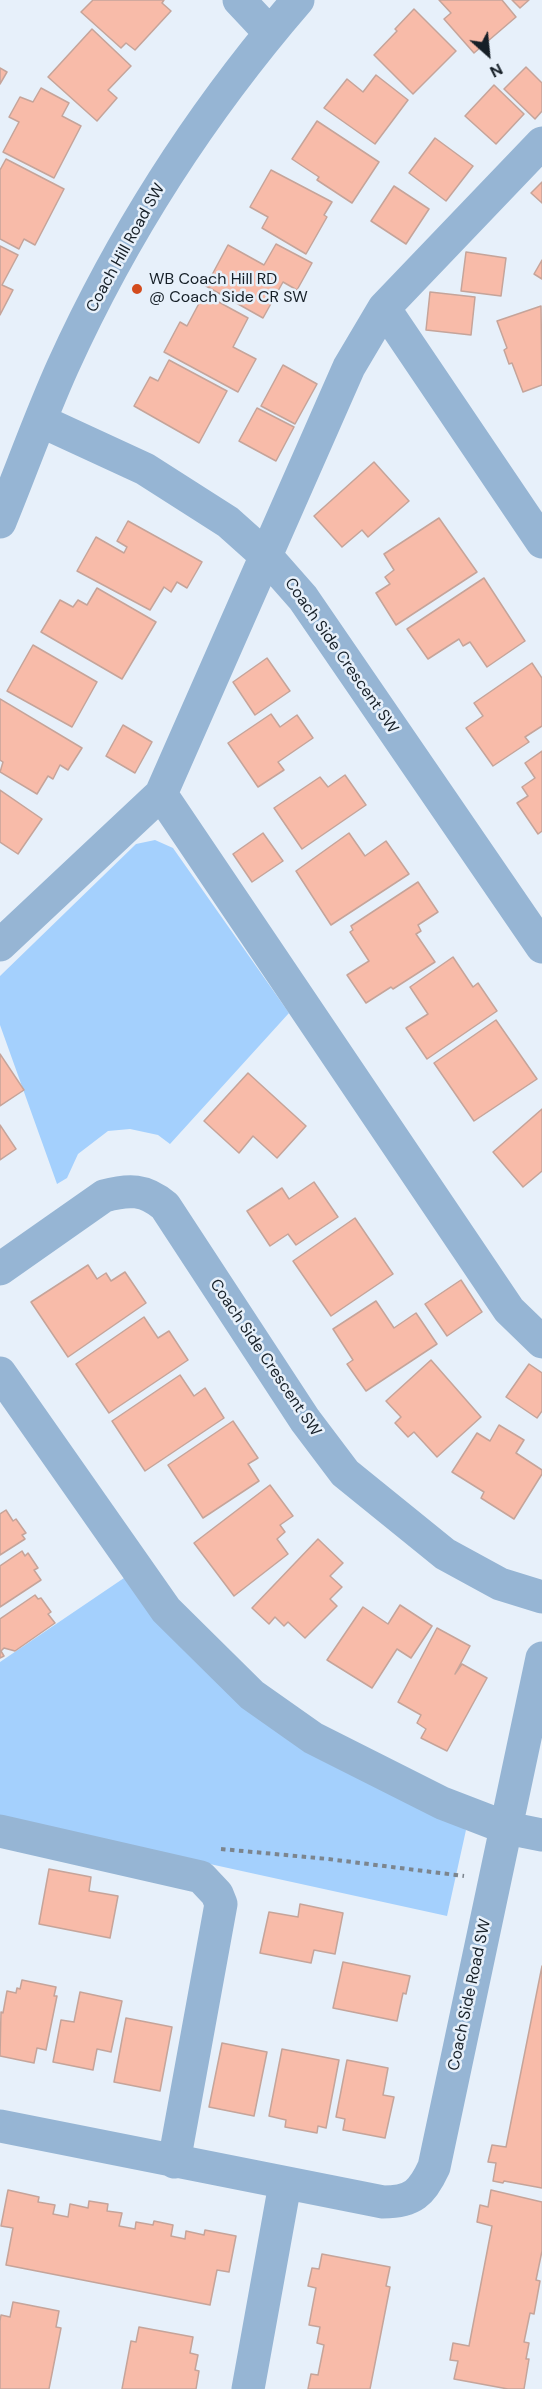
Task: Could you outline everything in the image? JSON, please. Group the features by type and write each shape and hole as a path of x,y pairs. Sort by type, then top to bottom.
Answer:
{"street":[{"path":"239,0 270,33"},
{"name":"Coach Hill Road SW","path":"0,522 63,366 138,223 186,144 270,33 298,0"},
{"path":"0,945 161,794 349,367 384,308 542,143"},
{"path":"384,308 542,542"},
{"name":"Coach Side Crescent SW","path":"41,421 146,469 228,522 266,556 303,598 542,947"},
{"path":"161,794 509,1310 542,1342"},
{"name":"Coach Side Crescent SW","path":"0,1269 104,1196 117,1192 151,1194 165,1206 304,1420 345,1473 445,1554 500,1584 542,1597"},
{"path":"0,1373 166,1610 252,1695 313,1738 442,1803 507,1828 542,1835"},
{"name":"Coach Side Road SW","path":"0,2126 383,2202 403,2200 424,2188 434,2167 542,1658"},
{"path":"0,1831 201,1877 217,1894 221,1904 174,2162"},
{"path":"248,2389 285,2184"}],"path":[{"path":"217,1849 328,1859 494,1881"}],"shaded area":[{"path":"155,840 173,848 289,1013 170,1144 158,1135 130,1129 108,1131 78,1154 67,1178 57,1184 0,1025 0,976 136,844"},
{"path":"124,1578 189,1650 466,1830 447,1916 0,1818 0,1662"}],"building":[{"path":"93,0 164,0 162,3 171,11 135,50 126,43 121,48 81,12"},
{"path":"439,0 502,0 516,17 474,53 444,19 451,13"},
{"path":"512,0 529,0 520,8"},
{"path":"414,9 456,51 413,94 374,55"},
{"path":"92,29 131,66 108,90 117,98 97,121 48,77"},
{"path":"526,67 542,83 542,111 535,119 504,89"},
{"path":"0,68 7,72 0,84"},
{"path":"376,75 408,100 375,144 324,108 347,79 363,92"},
{"path":"494,85 524,114 496,144 465,116"},
{"path":"41,88 69,103 62,116 81,126 54,178 3,152 19,122 9,117 20,97 33,102"},
{"path":"317,121 379,162 352,203 317,180 319,177 292,159"},
{"path":"435,138 473,166 446,201 409,173"},
{"path":"6,159 64,189 35,245 24,239 19,249 0,239 0,170"},
{"path":"271,170 332,202 324,215 327,217 306,254 262,228 268,217 250,207"},
{"path":"542,182 542,203 531,193"},
{"path":"394,186 429,209 406,244 371,221"},
{"path":"276,244 312,263 297,290 283,282 263,318 206,286 228,245 264,265"},
{"path":"0,246 18,255 2,285 13,290 0,315"},
{"path":"466,252 506,258 501,296 461,291"},
{"path":"542,260 542,279 534,274"},
{"path":"430,292 475,297 471,335 426,330"},
{"path":"204,294 248,318 233,347 256,359 238,392 164,352 180,322 187,326"},
{"path":"541,306 542,385 523,392 512,363 509,364 504,350 507,348 497,321"},
{"path":"169,360 227,391 199,443 134,406 150,377 158,381"},
{"path":"283,365 317,384 295,424 261,406"},
{"path":"257,408 294,427 276,461 239,441"},
{"path":"374,462 409,501 368,537 362,530 342,547 314,516"},
{"path":"439,518 477,572 396,625 376,593 390,584 385,577 394,570 384,554"},
{"path":"128,521 202,562 187,588 177,582 171,592 164,587 150,610 77,571 96,537 124,553 127,547 117,541"},
{"path":"484,578 525,641 487,667 470,642 463,646 459,639 428,659 407,629"},
{"path":"97,588 156,622 122,679 41,632 60,600 73,607 78,600 87,605"},
{"path":"33,645 97,682 72,727 7,691"},
{"path":"267,658 290,691 255,715 233,682"},
{"path":"532,663 542,678 542,726 525,737 529,742 493,766 466,728 483,716 474,703"},
{"path":"0,699 82,748 68,770 60,765 53,779 48,776 37,794 0,772 3,762 0,760"},
{"path":"271,714 280,727 297,715 313,738 278,762 284,770 258,787 228,743"},
{"path":"123,725 152,742 135,773 106,756"},
{"path":"542,751 542,831 538,834 517,803 528,796 522,787 535,778 525,763"},
{"path":"345,775 366,805 302,849 274,808 320,777 328,787"},
{"path":"0,790 42,819 18,854 0,842"},
{"path":"263,833 283,861 252,882 233,854"},
{"path":"349,833 365,856 386,841 409,874 331,925 296,871"},
{"path":"418,882 438,912 418,925 421,931 416,934 435,962 366,1003 347,975 369,961 350,932 353,930 351,926"},
{"path":"453,957 473,987 478,983 497,1011 427,1059 406,1028 428,1014 410,987"},
{"path":"496,1020 537,1079 474,1121 434,1063"},
{"path":"0,1054 24,1090 0,1106"},
{"path":"248,1073 306,1126 277,1158 253,1136 239,1153 204,1121"},
{"path":"542,1109 542,1171 523,1187 493,1152"},
{"path":"0,1125 16,1149 0,1160"},
{"path":"314,1182 338,1217 296,1245 288,1234 270,1246 247,1211 282,1188 289,1199"},
{"path":"355,1218 393,1274 331,1316 293,1261"},
{"path":"88,1265 97,1279 106,1273 111,1281 125,1272 146,1303 68,1357 31,1302"},
{"path":"461,1280 482,1312 447,1336 425,1304"},
{"path":"376,1301 394,1328 416,1313 437,1344 366,1391 347,1364 353,1360 333,1329"},
{"path":"144,1317 158,1338 169,1331 188,1360 109,1413 76,1364"},
{"path":"431,1360 481,1417 437,1457 414,1432 408,1437 395,1423 401,1417 386,1401"},
{"path":"529,1364 542,1373 542,1411 537,1418 506,1397"},
{"path":"180,1375 194,1396 205,1388 224,1418 145,1471 112,1421"},
{"path":"233,1421 258,1458 248,1464 259,1481 203,1518 168,1465"},
{"path":"499,1425 524,1440 516,1453 542,1470 542,1474 514,1519 481,1498 484,1492 452,1472 477,1433 490,1441"},
{"path":"270,1485 293,1516 280,1525 285,1532 277,1539 288,1554 234,1596 194,1543"},
{"path":"6,1510 13,1521 16,1519 26,1533 22,1535 25,1539 0,1555 0,1514"},
{"path":"318,1539 343,1563 330,1576 342,1587 330,1599 337,1606 305,1638 288,1622 284,1626 275,1617 269,1624 252,1608"},
{"path":"22,1551 25,1556 28,1553 38,1568 34,1570 41,1580 0,1607 0,1566"},
{"path":"35,1595 38,1599 41,1598 51,1612 48,1614 55,1623 15,1651 4,1648 1,1651 4,1656 0,1658 0,1619"},
{"path":"400,1605 432,1626 411,1658 397,1649 372,1688 327,1660 363,1607 388,1624"},
{"path":"437,1628 470,1646 455,1674 462,1664 487,1678 447,1751 421,1738 426,1729 417,1723 421,1715 398,1702"},
{"path":"49,1869 91,1877 89,1891 118,1896 110,1938 39,1924"},
{"path":"300,1904 343,1913 335,1954 314,1950 311,1963 260,1953 269,1912 298,1917"},
{"path":"343,1962 410,1976 406,1994 403,1993 397,2021 333,2008"},
{"path":"542,1966 542,2188 493,2181 496,2163 488,2162 492,2145 506,2147"},
{"path":"22,1980 56,1987 54,1996 57,1996 46,2050 37,2048 34,2063 0,2056 1,2012 3,2013 7,1991 16,1993 17,1988 20,1989"},
{"path":"80,1992 122,2001 111,2052 97,2049 93,2070 53,2062 61,2020 74,2022"},
{"path":"126,2018 172,2027 160,2091 114,2082"},
{"path":"222,2043 267,2052 254,2116 209,2107"},
{"path":"282,2049 339,2060 326,2128 318,2126 317,2133 285,2127 286,2120 269,2116"},
{"path":"347,2060 388,2068 383,2095 394,2097 385,2138 343,2130 345,2119 336,2117"},
{"path":"8,2190 39,2197 38,2202 55,2205 53,2214 68,2217 70,2204 88,2208 89,2201 108,2204 107,2211 122,2213 119,2226 135,2229 136,2222 153,2225 154,2221 173,2225 171,2236 185,2239 186,2231 204,2235 205,2230 236,2236 229,2272 217,2270 210,2305 6,2265 13,2228 1,2226"},
{"path":"491,2190 542,2202 542,2251 536,2280 540,2281 534,2314 530,2313 524,2342 529,2343 526,2359 529,2359 524,2389 508,2389 454,2379 458,2361 450,2360 453,2343 469,2346 492,2226 477,2222 480,2205 488,2207"},
{"path":"322,2254 390,2267 386,2286 390,2287 370,2389 308,2389 311,2374 318,2375 324,2345 317,2343 320,2327 309,2325 316,2288 308,2286 312,2268 319,2269"},
{"path":"13,2302 59,2311 56,2327 61,2328 49,2389 0,2389 0,2321 1,2315 10,2317"},
{"path":"139,2327 193,2337 190,2353 198,2355 195,2370 199,2371 196,2389 122,2389 131,2341 136,2342"}],"place":[{"name":"WB Coach Hill RD @ Coach Side CR SW","path":"137,289"}]}
